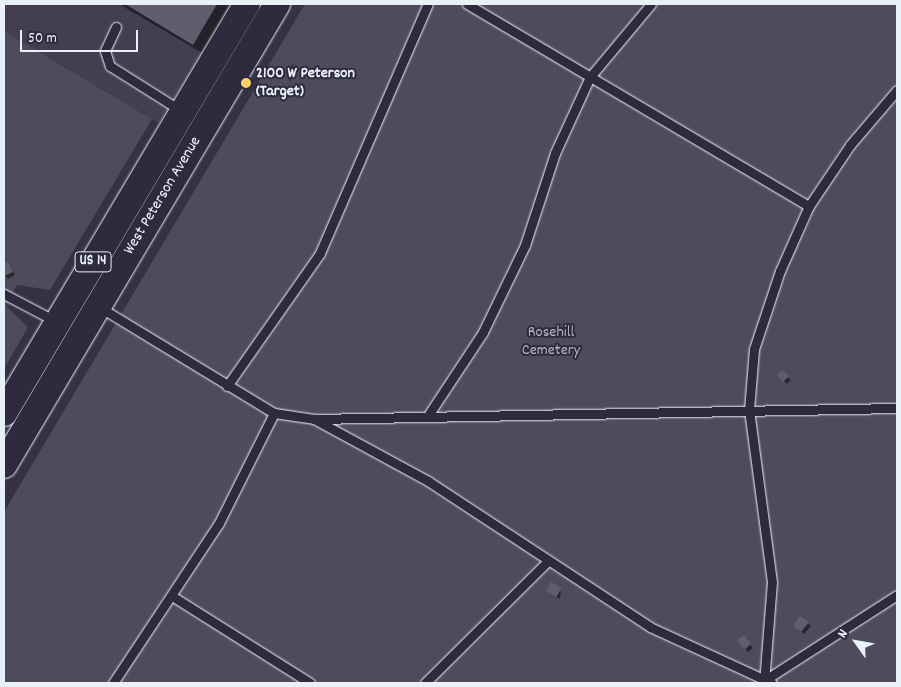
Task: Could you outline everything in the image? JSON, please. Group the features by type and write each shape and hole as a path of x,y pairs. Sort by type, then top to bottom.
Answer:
{"main road":[{"name":"West Peterson Avenue","path":"87,299 182,112 247,4"},
{"name":"West Peterson Avenue","path":"4,413 68,329 277,4"},
{"name":"West Peterson Avenue","path":"4,465 68,329"}],"lane":[{"path":"227,386 320,252 428,4"},
{"path":"466,4 809,206"},
{"path":"429,414 483,332 525,245 555,153 590,76 651,4"},
{"path":"116,27 105,51 110,66 182,112"},
{"path":"767,682 772,582 749,410 749,374 762,321 809,206 850,145 897,90"},
{"path":"4,294 68,329"},
{"path":"87,299 274,413 314,420 429,414 897,408"},
{"path":"113,683 172,596 236,492 274,413"},
{"path":"314,420 428,481 650,626 767,682"},
{"path":"425,683 548,561"},
{"path":"767,682 897,595"},
{"path":"172,596 310,683"}],"shaded area":[{"path":"4,4 230,4 159,123 4,31"}],"green space":[{"name":"Rosehill Cemetery","path":"305,4 897,4 897,683 4,683 4,512"},
{"path":"4,31 152,119 50,290 17,285 6,306 28,327 4,369"}],"building":[{"path":"125,4 217,4 193,45"},
{"path":"8,262 13,272 4,276 4,264"},
{"path":"782,370 789,376 783,382 777,375"},
{"path":"551,582 562,588 556,597 546,591"},
{"path":"800,616 809,622 801,632 793,626"},
{"path":"744,635 751,644 744,650 737,640"}],"place":[{"name":"2100 W Peterson (Target)","path":"246,83"}]}
